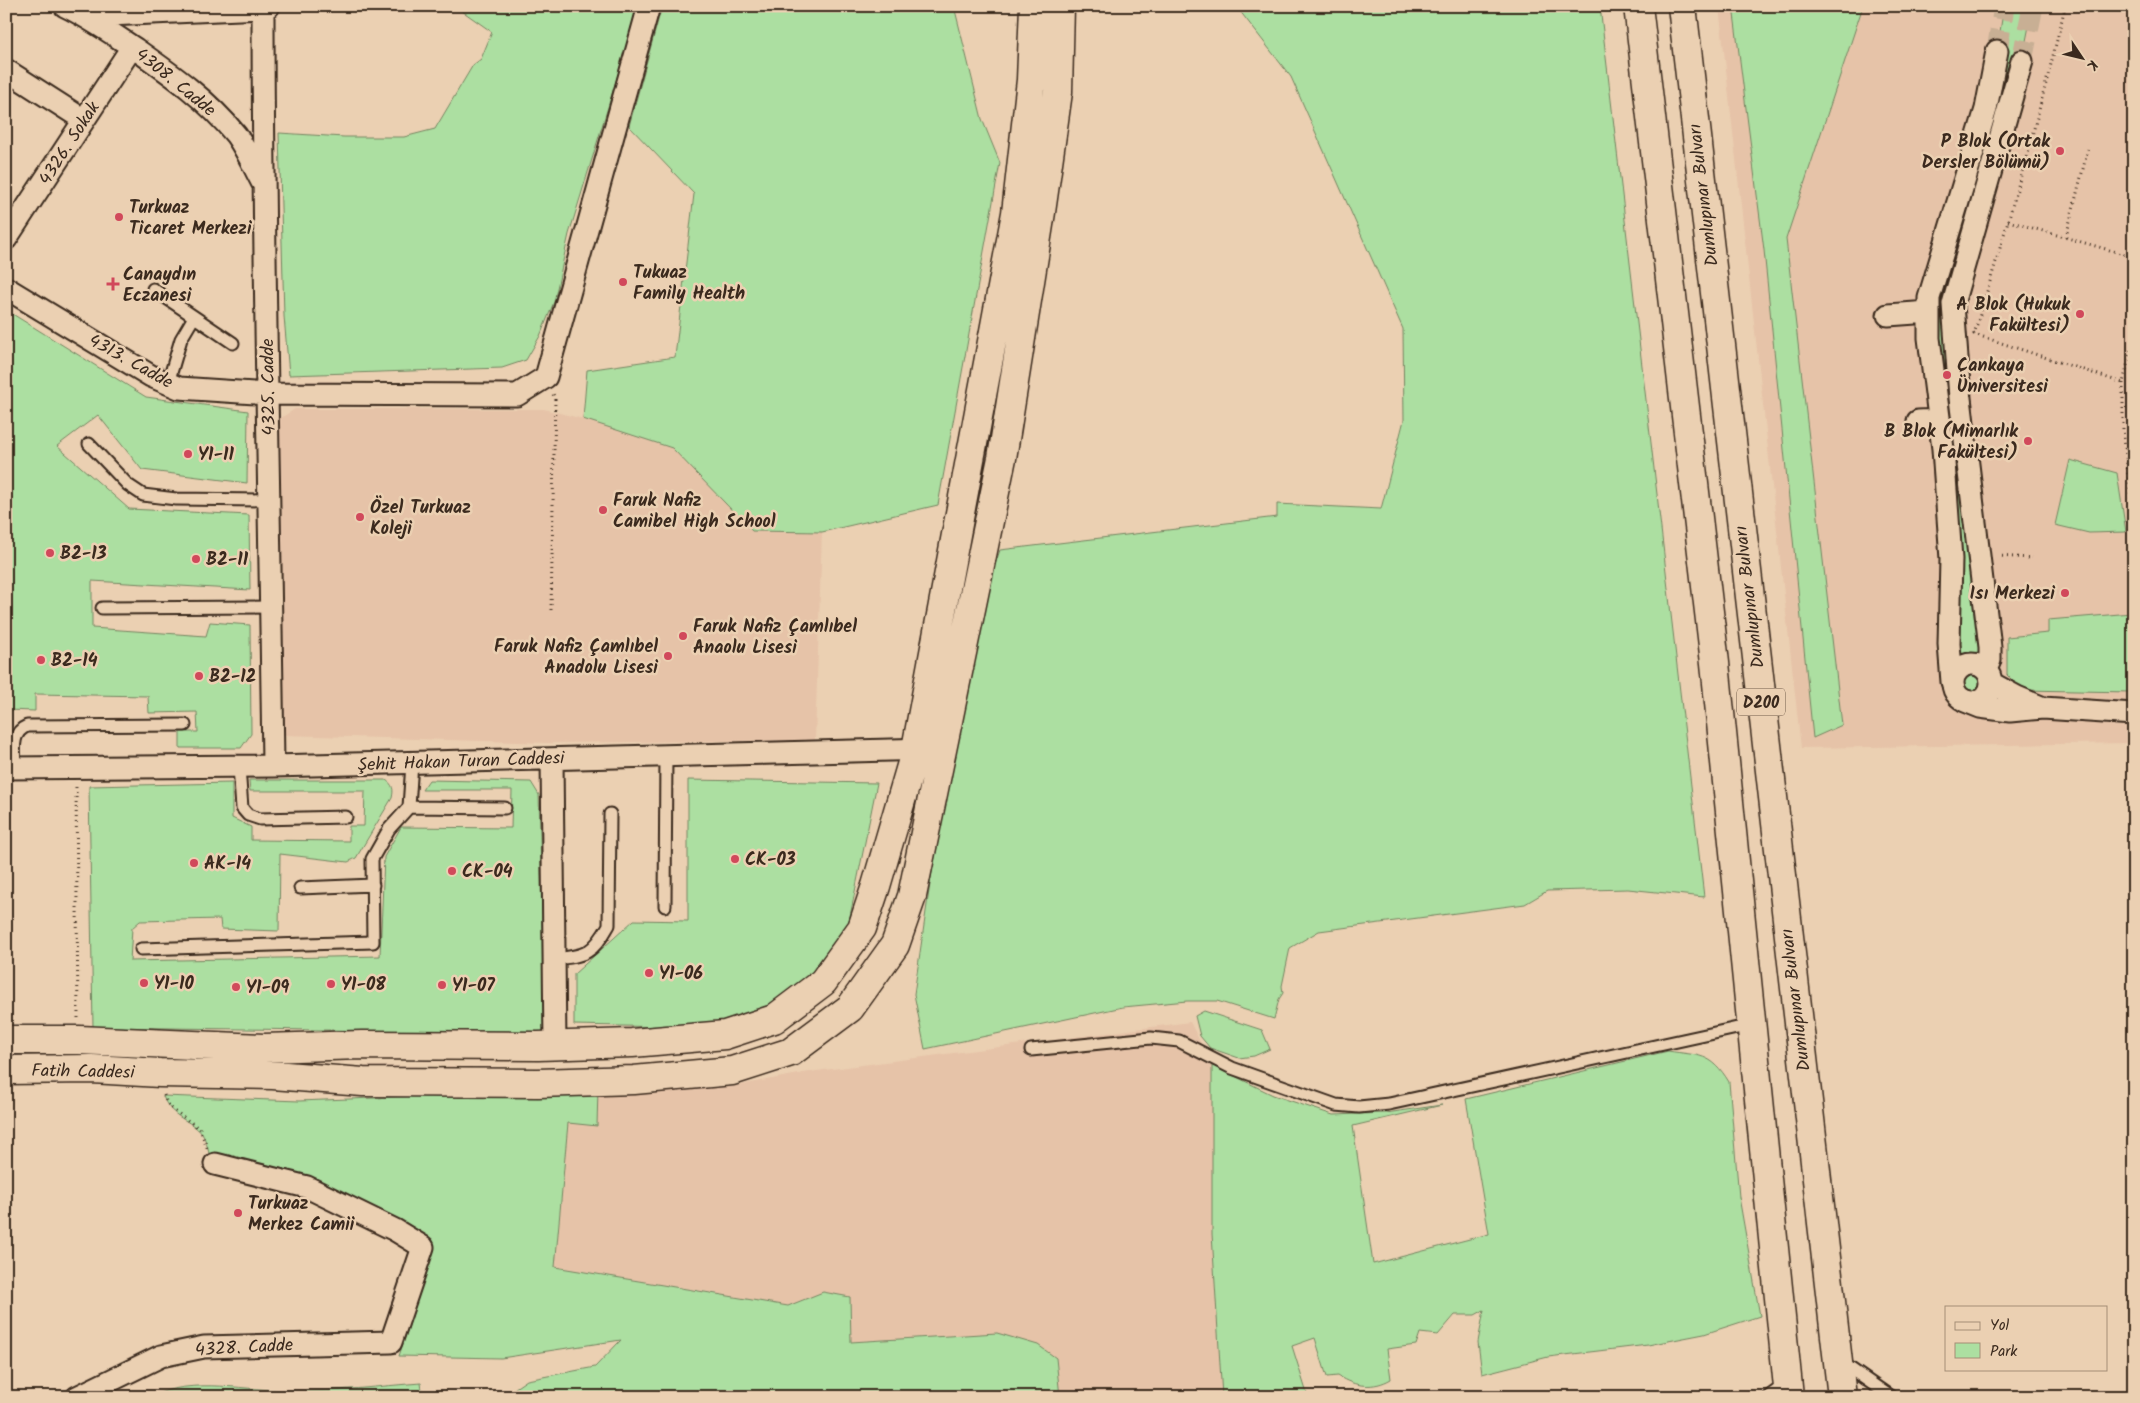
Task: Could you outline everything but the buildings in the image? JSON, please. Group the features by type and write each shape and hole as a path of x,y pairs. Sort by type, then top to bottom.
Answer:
{"main road":[{"path":"929,749 1016,212 1031,80 1034,6"},
{"path":"6,1040 79,1040 264,1048 362,1045 554,1046 632,1043 725,1035 774,1019 823,982 862,928 876,886 929,749 1002,458 1058,92 1060,6"},
{"name":"D200","path":"1638,6 1715,663 1751,1025 1781,1392"},
{"name":"Dumlupınar Bulvarı","path":"1682,6 1836,1358 1842,1397"},
{"name":"Fatih Caddesi","path":"6,1070 92,1069 160,1073 273,1075 363,1082 538,1083 634,1080 732,1071 791,1052 850,1008 895,945 912,896 929,749"}],"street":[{"name":"4308. Cadde","path":"65,6 88,16 172,74 210,106 237,137 263,184"},
{"path":"546,377 649,6"},
{"path":"88,16 266,7"},
{"name":"4325. Cadde","path":"266,7 263,184 268,394 272,766"},
{"name":"4326. Sokak","path":"6,239 132,47"},
{"path":"1997,51 1929,298 1929,338 1939,420 1951,559 1949,644 1952,682 1956,693 1965,701 1980,707 2010,711 2044,708 2134,714"},
{"path":"1965,701 1977,701 1990,689 1990,647 1960,398 1953,304 2022,61"},
{"path":"6,70 84,120"},
{"name":"4313. Cadde","path":"6,288 151,376 179,388 268,394 517,395 546,377"},
{"path":"1888,315 1929,312"},
{"path":"1918,422 1939,420"},
{"path":"1952,682 1954,675 1963,666 1976,664 1989,676 2025,701 2044,708"},
{"name":"Şehit Hakan Turan Caddesi","path":"10,768 239,767 929,749"},
{"path":"552,759 554,1046"},
{"name":"4328. Cadde","path":"77,1397 161,1356 204,1347 391,1342 423,1247 395,1230 307,1187 215,1164"}],"lane":[{"path":"152,289 233,342"},
{"path":"168,383 181,339 194,317"},
{"path":"89,444 128,485 143,495 176,499 269,500"},
{"path":"102,608 271,607"},
{"path":"10,768 15,736 18,730 27,726 185,724"},
{"path":"665,906 666,756"},
{"path":"141,949 374,942 372,859 389,829 409,807 412,763"},
{"path":"239,767 242,808 248,815 260,819 346,817"},
{"path":"409,807 505,808"},
{"path":"554,959 578,957 590,950 601,939 608,925 610,814"},
{"path":"300,888 373,885"},
{"path":"1032,1050 1151,1038 1179,1041 1232,1068 1336,1105 1359,1107 1398,1102 1751,1025"},
{"path":"1836,1358 1891,1397"}],"path":[{"path":"2063,6 2064,11 2051,69 1974,334 2123,382"},
{"path":"2066,237 2088,149"},
{"path":"2008,221 2134,257"},
{"path":"2134,336 2123,382 2123,429 2134,526"},
{"path":"546,377 555,398 551,610"},
{"path":"1995,556 1995,565"},
{"path":"76,769 79,1040"},
{"path":"160,1073 166,1101 172,1109 200,1129 205,1145 215,1164"}],"shaded area":[{"name":"Çankaya Üniversitesi","path":"1719,6 2134,6 2134,743 1801,748"},
{"path":"295,409 544,409 583,419 672,448 752,531 822,532 815,740 548,743 284,735 276,421"},
{"path":"1190,1022 1212,1065 1212,1234 1222,1397 1060,1397 1056,1358 997,1333 850,1342 850,1297 823,1292 788,1306 555,1267 568,1122 598,1089 734,1086 809,1072"}],"green space":[{"path":"455,6 639,6 569,234 554,302 540,336 526,360 502,368 289,375 284,316 279,133 344,137 404,137 435,129 473,65 481,59 492,32"},
{"path":"662,6 954,6 982,119 1000,163 938,505 822,532 752,531 672,448 583,419 587,370 675,357 694,194 629,126"},
{"path":"1236,6 1600,6 1704,897 1628,889 1547,891 1525,904 1319,931 1290,948 1282,986 1283,993 1279,999 1274,1019 1217,1001 1187,1001 1123,1007 925,1049 914,994 931,877 990,579 1000,550 1277,517 1277,504 1381,509 1404,420 1403,329 1291,77"},
{"path":"1733,6 1863,6 1786,239 1842,725 1813,738 1764,250"},
{"path":"2004,6 2033,6 2022,61 1953,304 1990,689 1982,699 1959,698 1953,688 1929,338 1997,51"},
{"path":"6,310 146,397 248,411 247,483 142,470 98,415 57,446 129,509 249,515 250,590 92,581 92,628 206,636 210,622 250,625 251,734 241,748 180,748 180,732 198,732 197,712 149,713 148,696 35,694 35,711 6,710"},
{"path":"2070,460 2117,473 2126,532 2089,533 2055,525"},
{"path":"2132,613 2134,688 2131,692 2022,690 2007,675 2007,637 2048,633 2048,620"},
{"path":"249,780 386,780 392,786 393,792 392,798 356,858 348,862 280,854 279,931 221,929 220,919 140,921 132,928 130,961 380,956 384,857 401,827 511,828 512,790 422,790 429,780 531,782 539,795 545,1033 93,1027 89,786 232,783 232,818 251,827 251,840 349,841 349,826 364,826 365,791 250,791"},
{"path":"688,780 877,783 848,926 815,972 767,1012 719,1028 574,1025 574,974 634,920 688,921"},
{"path":"1204,1011 1262,1030 1270,1049 1254,1056 1239,1058 1210,1048 1200,1036 1195,1016"},
{"path":"1668,1051 1696,1055 1710,1060 1729,1082 1739,1197 1760,1316 1704,1334 1648,1345 1548,1357 1482,1374 1478,1342 1484,1310 1475,1315 1455,1315 1438,1335 1420,1333 1416,1345 1387,1349 1391,1379 1385,1382 1365,1385 1351,1383 1338,1376 1327,1377 1315,1338 1292,1346 1308,1397 1222,1397 1212,1234 1212,1065 1273,1095 1333,1115 1386,1113 1442,1105 1353,1126 1373,1264 1489,1234 1466,1099"},
{"path":"598,1089 597,1126 568,1123 555,1267 788,1306 823,1292 850,1297 851,1342 997,1333 1038,1345 1056,1358 1060,1397 502,1397 527,1380 595,1367 621,1340 501,1358 399,1356 434,1248 395,1224 210,1157 202,1134 171,1110 163,1096 299,1101"},
{"path":"421,1383 423,1397 150,1397 184,1387 202,1386 310,1391"}],"tunnel":[{"path":"1997,51 2004,6"},
{"path":"2022,61 2033,6"}],"place":[{"name":"P Blok (Ortak Dersler Bölümü)","path":"2060,151"},
{"name":"Turkuaz Ticaret Merkezi","path":"119,217"},
{"name":"Tukuaz Family Health","path":"623,282"},
{"name":"Canaydın Eczanesi","path":"113,284"},
{"name":"A Blok (Hukuk Fakültesi)","path":"2080,314"},
{"name":"Çankaya Üniversitesi","path":"1947,375"},
{"name":"B Blok (Mimarlık Fakültesi)","path":"2028,441"},
{"name":"Y1-11","path":"188,454"},
{"name":"Faruk Nafiz Camibel High School","path":"603,510"},
{"name":"Özel Turkuaz Koleji","path":"360,517"},
{"name":"B2-13","path":"50,553"},
{"name":"B2-11","path":"196,559"},
{"name":"Isı Merkezi","path":"2065,593"},
{"name":"Faruk Nafiz Çamlıbel Anaolu Lisesi","path":"683,636"},
{"name":"Faruk Nafiz Çamlıbel Anadolu Lisesi","path":"668,656"},
{"name":"B2-14","path":"41,660"},
{"name":"B2-12","path":"199,676"},
{"name":"CK-03","path":"735,859"},
{"name":"AK-14","path":"194,863"},
{"name":"CK-04","path":"452,871"},
{"name":"Y1-06","path":"649,973"},
{"name":"Y1-10","path":"144,983"},
{"name":"Y1-08","path":"331,984"},
{"name":"Y1-07","path":"442,985"},
{"name":"Y1-09","path":"236,987"},
{"name":"Turkuaz Merkez Camii","path":"238,1213"}]}
